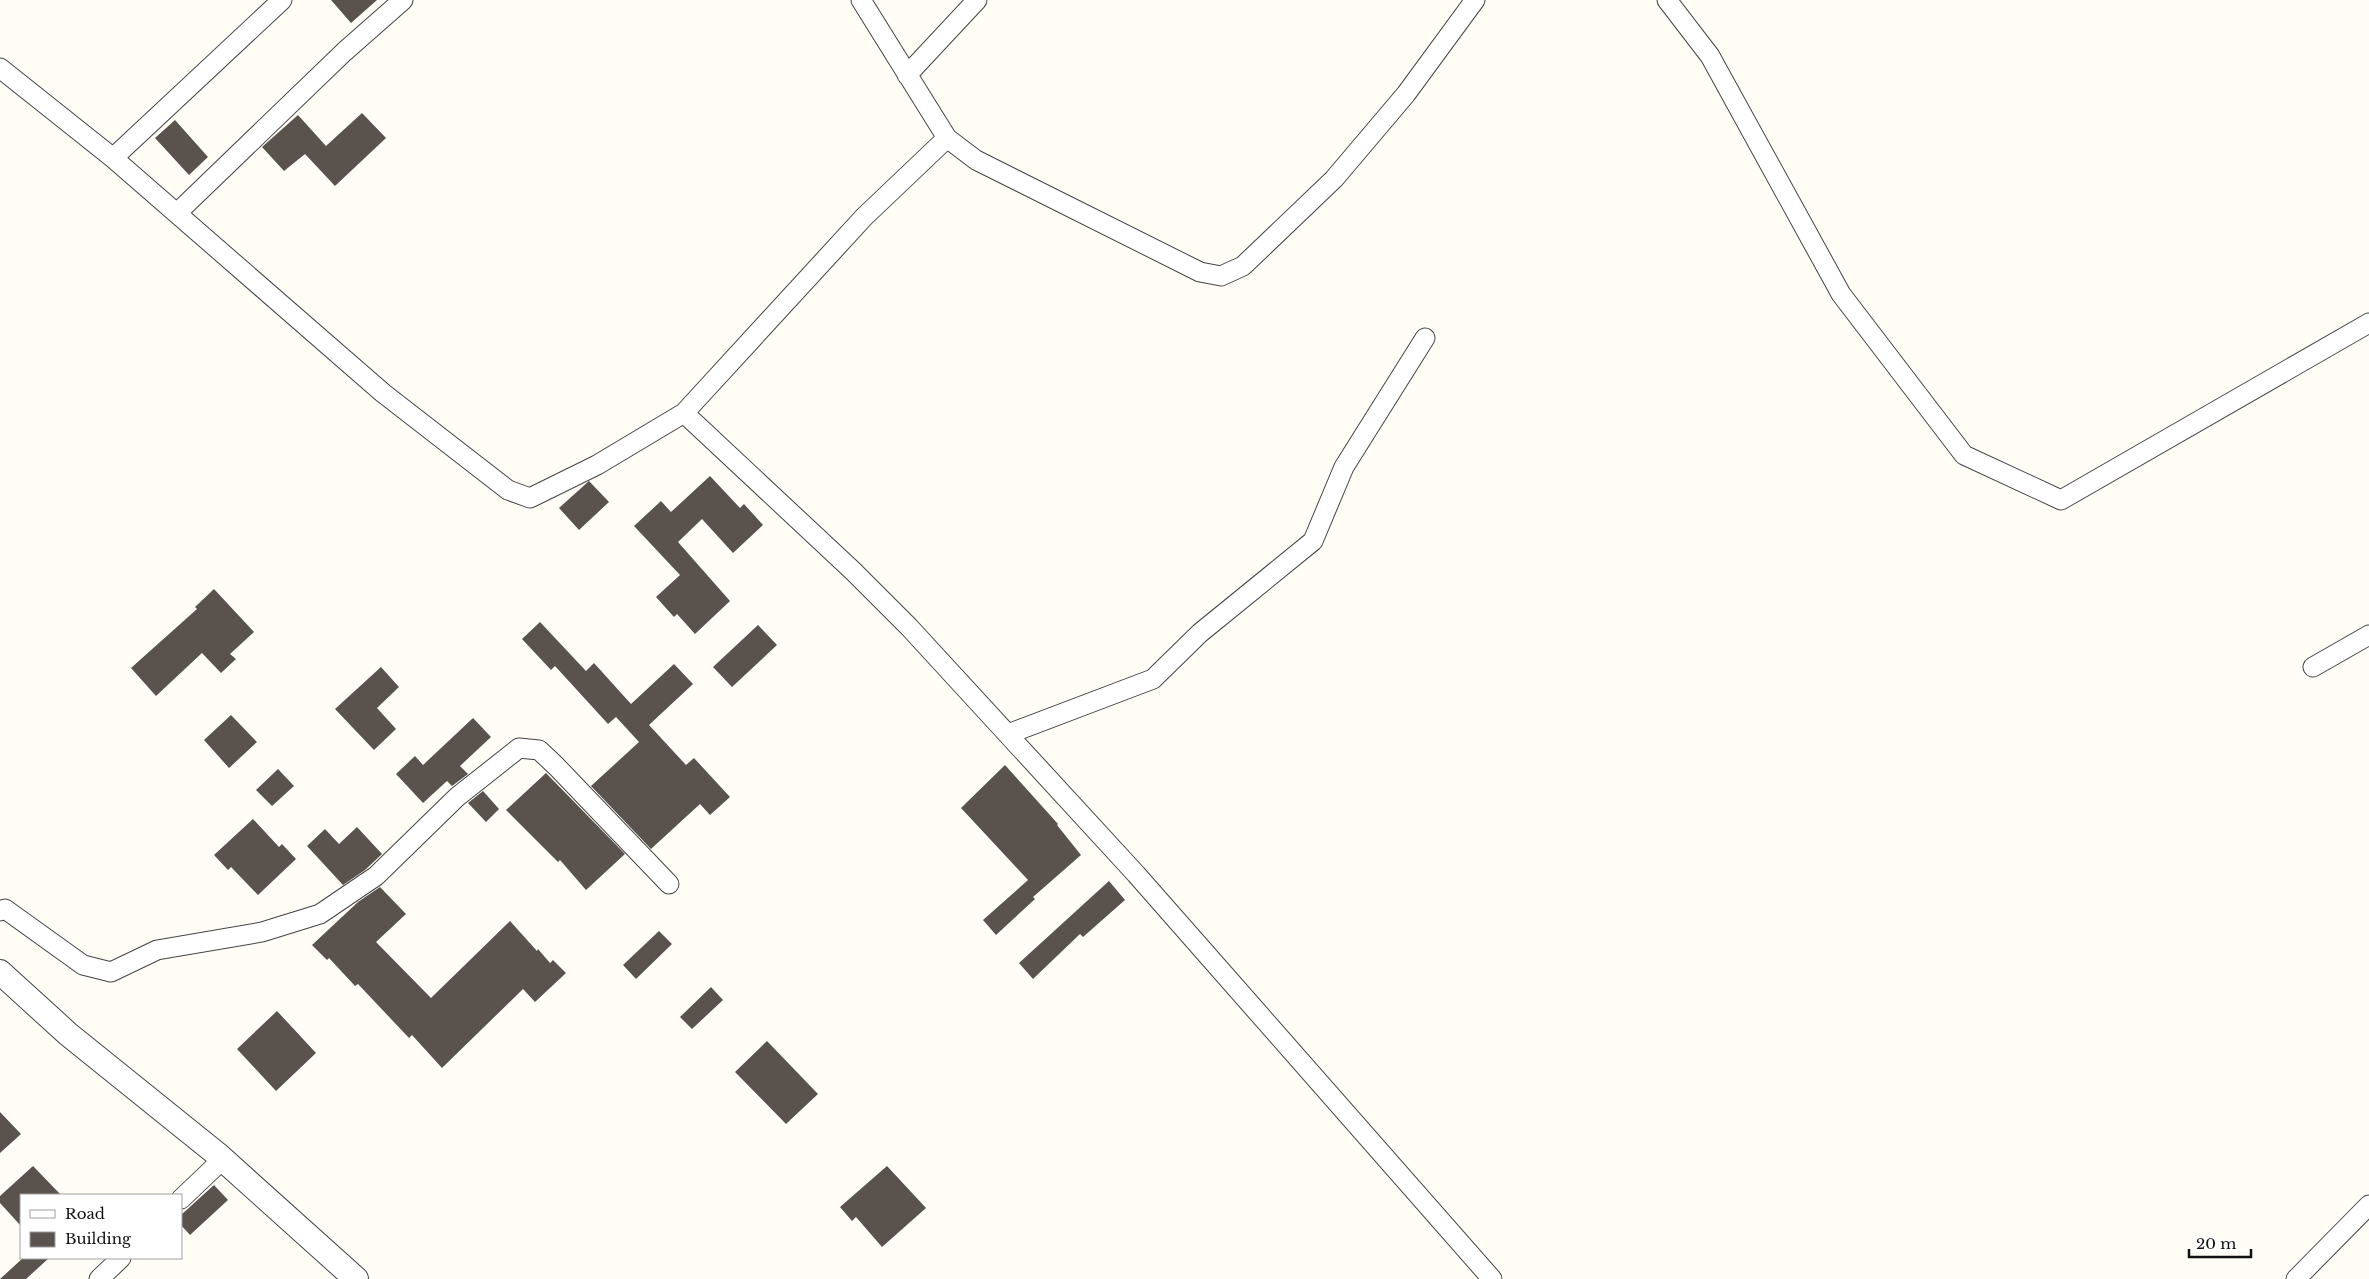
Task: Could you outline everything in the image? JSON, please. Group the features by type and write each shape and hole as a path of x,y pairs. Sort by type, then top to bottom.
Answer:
{"street":[{"path":"113,158 282,0"},
{"path":"178,213 344,52 403,0"},
{"path":"861,0 947,138 976,160 1200,272 1221,276 1243,266 1334,179 1406,94 1475,0"},
{"path":"907,75 976,0"},
{"path":"1667,0 1710,56 1841,294 1964,455 2061,500 2369,322"},
{"path":"0,68 113,158 178,213 383,393 508,490 530,498 597,465 684,413 864,217 947,138"},
{"path":"1008,734 1153,679 1200,633 1313,541 1344,467 1424,338"},
{"path":"684,413 853,571 909,627 1136,874 1492,1279"},
{"path":"2313,666 2369,635"},
{"path":"0,911 5,909 83,965 111,972 157,950 262,932 320,914 376,876 457,797 519,748 539,750 669,884"},
{"path":"0,972 68,1034 223,1159 356,1279"},
{"path":"182,1199 223,1159"},
{"path":"2296,1279 2369,1205"},
{"path":"99,1279 120,1259"}],"building":[{"path":"331,0 377,0 351,23"},
{"path":"362,113 386,138 335,186 305,154 284,171 262,147 298,115 326,146"},
{"path":"175,120 208,157 189,175 155,138"},
{"path":"710,476 740,508 744,504 763,525 733,553 702,519 678,542 730,601 695,634 677,614 674,617 656,597 680,575 634,526 661,501 671,512"},
{"path":"589,481 609,502 579,530 559,508"},
{"path":"214,589 254,632 230,654 236,659 221,673 202,653 156,696 131,668 197,609 195,607"},
{"path":"540,622 586,671 594,663 631,704 674,664 693,684 649,725 686,765 694,758 730,797 710,815 700,804 651,849 591,786 639,742 616,717 608,724 555,666 551,670 522,639"},
{"path":"758,625 777,645 732,687 713,667"},
{"path":"381,667 399,687 377,708 396,729 374,750 335,709"},
{"path":"231,715 257,742 229,768 204,740"},
{"path":"473,718 491,737 460,766 468,774 452,786 447,781 423,803 396,774 415,756 423,765"},
{"path":"1005,765 1058,824 1081,855 1033,897 1035,899 996,935 983,920 1028,880 961,808"},
{"path":"278,769 294,786 272,806 256,790"},
{"path":"546,773 625,854 586,890 560,860 558,862 506,810"},
{"path":"483,791 499,809 486,822 468,803"},
{"path":"253,819 279,847 282,844 296,859 258,895 231,867 228,870 214,855"},
{"path":"357,827 382,854 365,870 343,885 307,846 325,829 339,844"},
{"path":"1109,881 1125,900 1083,937 1080,934 1033,979 1019,963"},
{"path":"380,887 406,914 376,942 431,998 510,921 537,951 538,949 550,963 553,960 566,973 535,1002 523,989 442,1068 412,1035 409,1038 358,984 355,986 329,958 327,960 312,945 358,902"},
{"path":"659,931 672,944 636,979 623,965"},
{"path":"711,987 723,1000 692,1029 680,1017"},
{"path":"277,1011 316,1053 276,1091 237,1049"},
{"path":"767,1041 818,1094 786,1124 735,1072"},
{"path":"0,1112 21,1134 0,1153"},
{"path":"33,1166 60,1194 20,1194 20,1225 0,1203 0,1196"},
{"path":"887,1166 926,1208 882,1247 856,1217 852,1221 840,1207"},
{"path":"214,1185 228,1200 190,1235 182,1226 182,1214"},
{"path":"22,1259 48,1259 26,1279 0,1279"}]}
